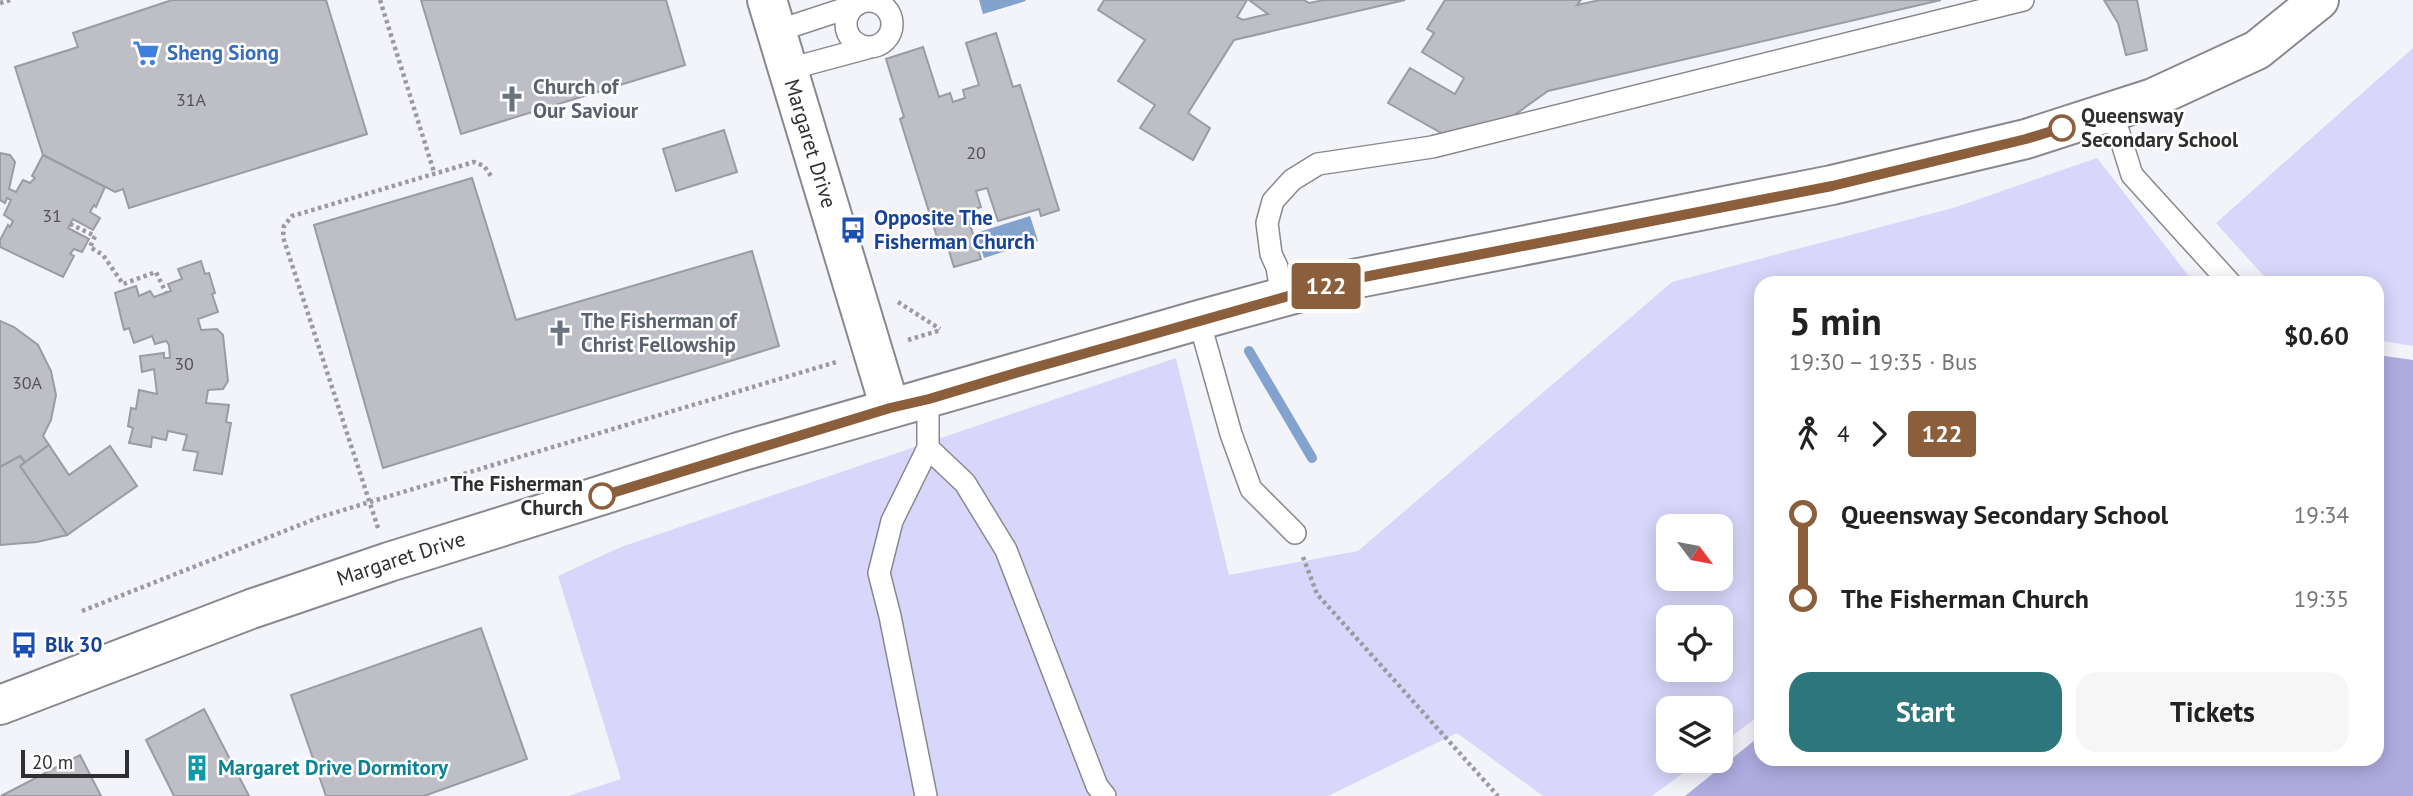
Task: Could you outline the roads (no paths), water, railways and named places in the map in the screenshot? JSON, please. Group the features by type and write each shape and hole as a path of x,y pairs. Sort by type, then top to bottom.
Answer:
{"street":[{"name":"Margaret Drive","path":"0,705 251,609 389,562 890,408 1199,320 1338,282 1832,186 2026,139 2153,98 2257,50 2319,0"},
{"name":"Margaret Drive","path":"772,16 890,408"}],"lane":[{"path":"1282,298 1277,267 1271,254 1267,223 1273,201 1292,180 1318,164 1432,147 2022,0"},
{"path":"772,16 878,2 892,18 893,25 883,44 789,69"},
{"path":"856,5 847,19 848,34 859,46 867,48"},
{"path":"2112,111 2132,175 2224,276"},
{"path":"1199,320 1231,434 1251,489 1295,533"},
{"path":"926,796 879,573 892,521 928,448 929,399"},
{"path":"928,448 965,483 1006,550 1097,786 1105,796"}],"waterway":[{"path":"1249,351 1312,458"}],"place":[{"name":"Sheng Siong","path":"146,53"},
{"name":"Church of Our Saviour","path":"512,99"},
{"name":"Queensway Secondary School","path":"2062,128"},
{"name":"Opposite The Fisherman Church","path":"853,230"},
{"name":"The Fisherman of Christ Fellowship","path":"560,333"},
{"name":"The Fisherman Church","path":"602,496"},
{"name":"Blk 30","path":"24,645"},
{"name":"Margaret Drive Dormitory","path":"197,768"}]}
